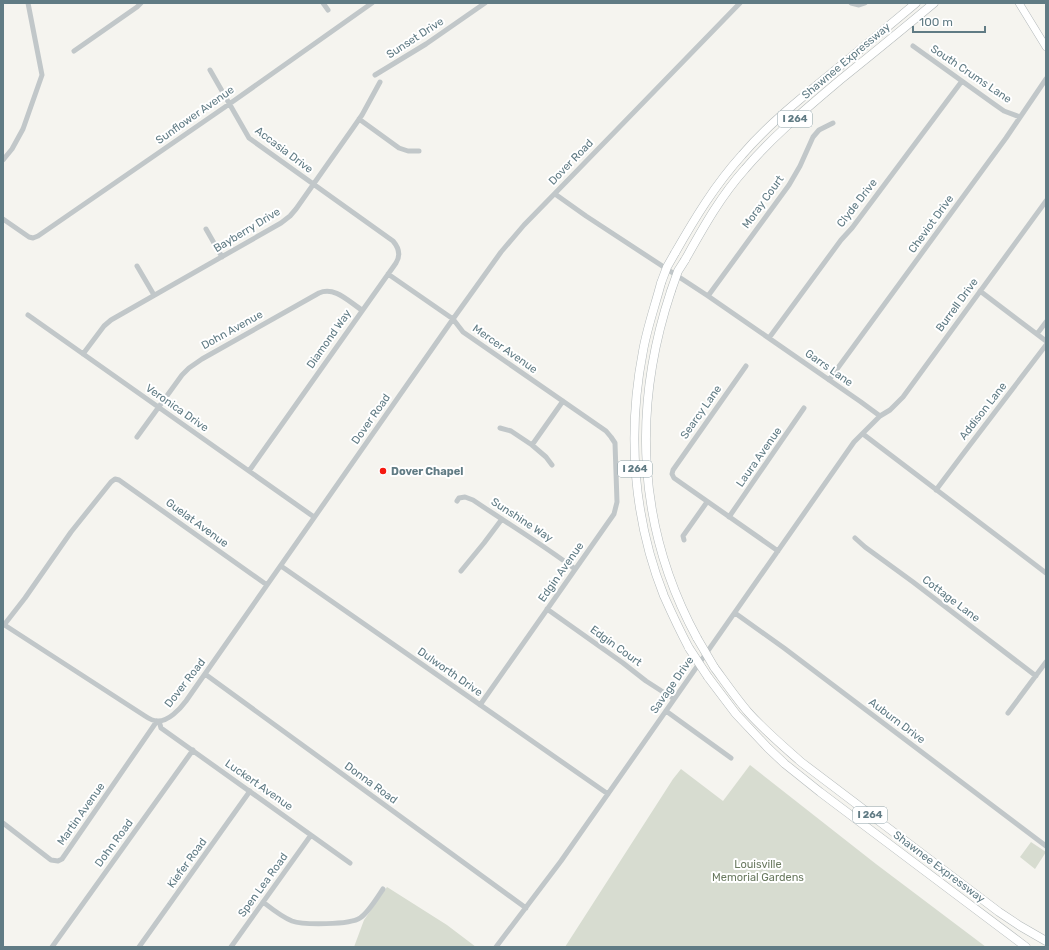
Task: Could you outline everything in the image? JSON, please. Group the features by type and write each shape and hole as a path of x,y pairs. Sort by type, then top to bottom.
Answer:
{"highway":[{"name":"Shawnee Expressway","path":"916,3 796,103 742,154 722,178 704,204 667,267 650,321 637,387 634,423 634,448 638,499 652,562 671,613 689,648 708,677 736,714 785,764 1026,947"},
{"name":"Shawnee Expressway","path":"934,3 804,111 766,146 716,205 678,271 655,347 646,412 645,441 649,495 663,556 674,590 689,623 714,667 749,712 801,762 999,912 1046,941"}],"main road":[{"path":"1019,3 1046,47"}],"street":[{"path":"3,160 12,149 23,128 42,75 28,3"},
{"path":"74,51 138,7 141,3"},
{"path":"323,3 328,10"},
{"name":"Sunset Drive","path":"375,75 426,44 485,3"},
{"name":"Dover Road","path":"158,721 172,716 181,708 501,252 524,225 740,3"},
{"path":"851,3 856,5 862,4"},
{"name":"Sunflower Avenue","path":"3,219 28,237 33,238 38,236 229,104 370,4"},
{"name":"South Crums Lane","path":"912,46 1004,111 1020,117"},
{"name":"Accasia Drive","path":"210,70 249,138 370,224"},
{"name":"Cheviot Drive","path":"829,380 1002,144 1046,79"},
{"name":"Clyde Drive","path":"769,338 841,240 852,228 962,81"},
{"name":"Bayberry Drive","path":"84,354 110,320 285,220 293,212 359,119 380,82"},
{"path":"359,119 399,148 408,151 419,151"},
{"name":"Moray Court","path":"708,296 788,185 800,166 813,137 819,130 833,123"},
{"name":"Garrs Lane","path":"555,194 708,296 880,416"},
{"name":"Burrell Drive","path":"880,416 890,410 903,397 1046,201"},
{"name":"Diamond Way","path":"249,471 398,259 398,248 393,241 370,224"},
{"path":"206,228 222,257"},
{"path":"137,266 154,295"},
{"name":"Mercer Avenue","path":"388,274 453,319 463,332 606,431 612,438"},
{"name":"Dohn Avenue","path":"137,437 182,375 196,363 319,293 328,290 336,292 362,310"},
{"path":"980,291 1046,341"},
{"name":"Veronica Drive","path":"28,315 314,517"},
{"path":"1037,334 1046,322"},
{"name":"Addison Lane","path":"936,490 1046,345"},
{"name":"Searcy Lane","path":"707,502 674,478 672,474 673,470 746,366"},
{"path":"532,446 563,401"},
{"name":"Laura Avenue","path":"729,517 804,408"},
{"path":"880,416 862,434 1046,572"},
{"path":"500,428 511,431 546,457 552,465"},
{"name":"Savage Drive","path":"496,947 561,861 854,442 862,434"},
{"name":"Edgin Avenue","path":"480,705 614,514 617,502 615,443 612,438"},
{"name":"Guelat Avenue","path":"4,625 72,532 111,482 115,479 119,480 267,585"},
{"name":"Sunshine Way","path":"457,500 459,498 468,498 473,500 575,568"},
{"path":"684,540 683,536 707,502 778,551"},
{"path":"461,571 502,519"},
{"name":"Cottage Lane","path":"855,538 1036,676"},
{"name":"Dulworth Drive","path":"281,566 608,794"},
{"name":"Edgin Court","path":"547,609 674,699"},
{"name":"Auburn Drive","path":"734,613 790,653 1046,846"},
{"path":"4,625 138,712 158,721"},
{"path":"1008,713 1046,662"},
{"name":"Donna Road","path":"205,674 526,908"},
{"path":"666,711 731,758"},
{"name":"Luckert Avenue","path":"158,721 162,728 350,863"},
{"name":"Martin Avenue","path":"3,824 51,860 58,861 62,859 158,721"},
{"name":"Dohn Road","path":"52,947 193,750"},
{"name":"Kiefer Road","path":"139,947 250,791"},
{"name":"Spen Lea Road","path":"231,947 311,835"},
{"path":"263,902 287,919 300,923 317,924 350,922 358,920 364,915 383,889"}],"green space":[{"name":"Louisville Memorial Gardens","path":"750,765 876,864 986,947 565,947 673,779 681,769 723,801"},
{"path":"1031,842 1046,852 1035,869 1020,857"},
{"path":"387,887 447,925 476,947 354,947 364,920"}],"place":[{"name":"Dover Chapel","path":"383,471"}]}
